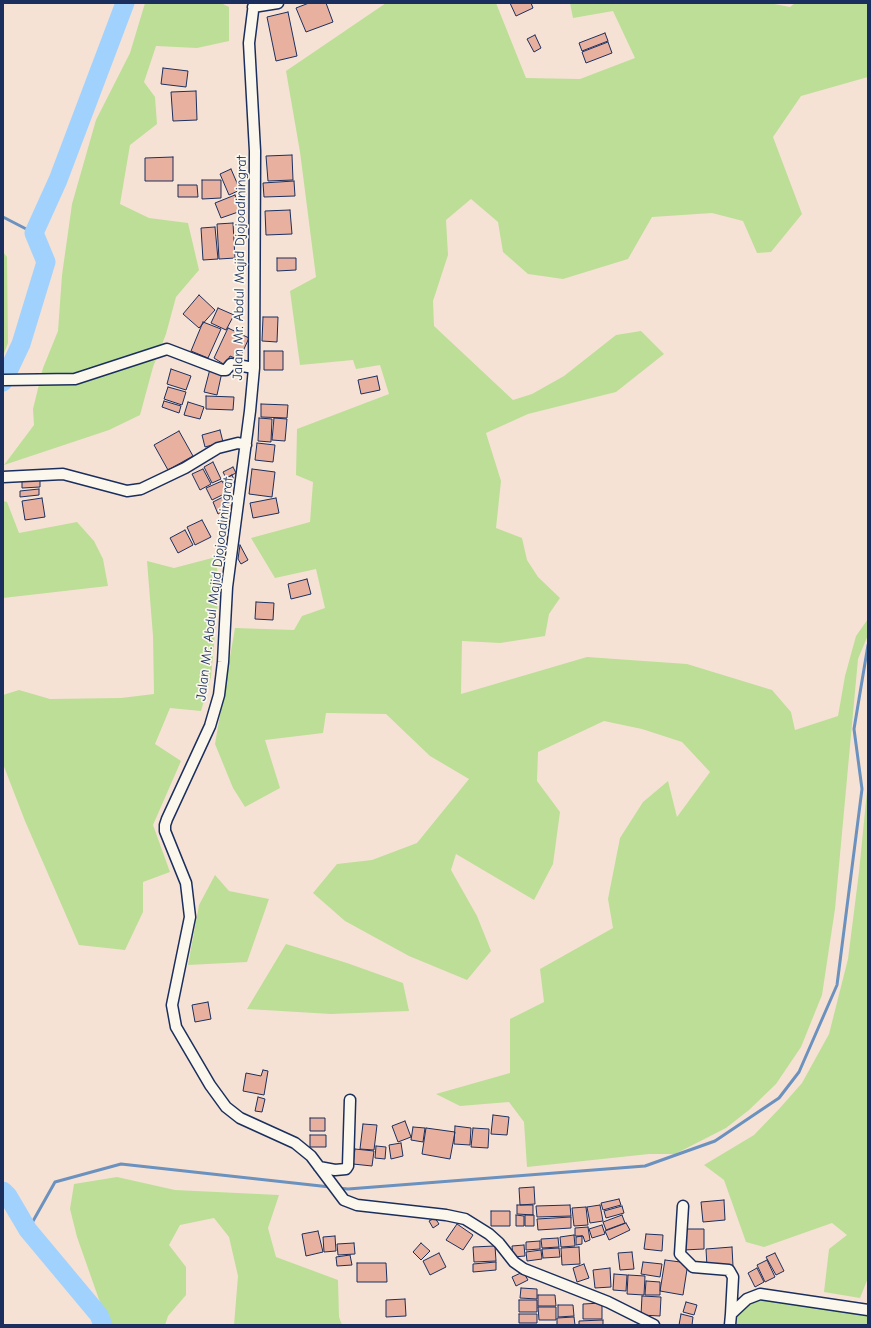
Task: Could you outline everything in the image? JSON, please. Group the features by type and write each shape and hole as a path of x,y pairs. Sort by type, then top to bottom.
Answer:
{"street":[{"path":"253,5 278,3"},
{"name":"Jalan Mr. Abdul Majid Djojoadiningrat","path":"253,5 249,43 255,151 254,368 246,445 227,587 223,662 219,695 210,726 165,825 165,830 186,883 190,917 172,1005 176,1027 210,1085 226,1107 240,1118 295,1143 311,1156 344,1200 357,1205 446,1215 464,1219 489,1234 499,1243 514,1262 524,1270 608,1302 654,1325"},
{"path":"3,380 75,379 167,349 222,370 226,370 231,364 254,368"},
{"path":"3,477 63,474 127,491 141,489 185,468 218,448 238,443 246,445"},
{"path":"322,1170 346,1169 348,1166 350,1100"},
{"path":"683,1206 680,1254 693,1267 729,1270 733,1277 730,1325"},
{"path":"731,1314 747,1299 760,1294 868,1310"}],"green space":[{"path":"145,3 221,3 229,7 229,41 197,48 156,46 144,82 155,97 157,124 130,145 120,204 149,218 188,223 199,270 176,297 166,334 153,367 140,415 109,430 4,465 34,425 33,409 43,368 58,331 62,275 72,204 96,120 130,53"},
{"path":"386,3 496,3 526,78 580,79 635,58 613,11 573,18 570,3 769,3 790,7 795,3 868,3 868,77 801,96 773,137 802,214 771,252 757,253 743,221 712,213 652,217 628,259 563,279 528,274 503,252 498,222 471,199 446,220 448,255 433,301 434,326 513,400 532,394 564,376 616,335 641,331 664,354 616,392 528,414 486,433 501,481 496,528 522,538 527,560 538,577 560,598 549,614 545,636 500,643 462,641 461,694 587,657 687,664 772,690 791,712 795,730 838,716 845,676 856,636 868,619 868,635 858,659 835,909 822,995 801,1047 776,1084 749,1110 726,1128 675,1154 649,1154 527,1167 524,1122 509,1102 460,1106 436,1094 510,1073 510,1019 544,1002 540,969 613,928 608,899 620,838 643,802 668,781 677,817 710,772 682,742 642,729 604,721 538,752 537,781 560,812 553,864 534,900 456,854 451,870 477,916 491,951 467,980 409,956 345,921 313,893 337,864 372,860 417,843 469,779 430,756 386,714 326,713 323,733 265,740 280,788 245,807 233,788 215,744 235,628 294,630 302,616 325,608 316,569 275,578 251,538 310,522 313,482 296,475 297,429 389,394 380,365 356,369 353,360 300,365 290,291 316,277 300,152 286,71"},
{"path":"3,252 7,257 8,343 3,356"},
{"path":"3,501 7,502 19,533 77,522 94,541 103,559 108,586 3,598"},
{"path":"216,557 219,589 211,677 201,711 170,708 155,744 181,761 153,825 170,872 143,882 143,912 125,950 79,945 25,821 3,764 3,695 19,690 50,699 121,698 154,694 153,636 147,561 174,568"},
{"path":"868,781 868,1278 860,1298 824,1292 829,1249 847,1235 832,1223 764,1247 746,1242 724,1180 704,1165 754,1135 779,1109 802,1083 829,1034 848,959 859,872"},
{"path":"215,875 229,891 269,899 247,962 188,965 199,905"},
{"path":"286,944 347,963 403,983 409,1011 331,1014 247,1009"},
{"path":"117,1177 175,1190 279,1195 268,1228 276,1257 338,1280 339,1317 342,1325 234,1325 238,1276 229,1237 214,1218 180,1225 169,1245 186,1267 186,1295 168,1316 165,1325 108,1325 77,1237 70,1209 74,1184"},
{"path":"759,1299 868,1316 868,1325 735,1325 736,1313"}],"building":[{"path":"309,3 326,3 333,22 306,32 296,8"},
{"path":"510,3 531,3 533,8 516,16"},
{"path":"288,12 297,56 276,61 267,17"},
{"path":"605,33 608,41 582,51 579,43"},
{"path":"535,35 541,48 534,52 527,39"},
{"path":"608,42 612,53 586,63 582,52"},
{"path":"163,68 188,71 186,87 161,84"},
{"path":"196,91 197,120 173,121 171,92"},
{"path":"292,155 293,180 268,181 266,156"},
{"path":"173,157 173,181 145,181 145,158"},
{"path":"231,169 240,190 229,195 220,174"},
{"path":"202,180 221,180 221,198 202,199"},
{"path":"294,181 295,196 264,197 263,183"},
{"path":"178,185 197,185 198,197 178,197"},
{"path":"235,195 241,211 221,218 215,203"},
{"path":"290,210 292,234 266,235 265,211"},
{"path":"233,223 235,258 219,259 217,224"},
{"path":"215,227 218,259 203,260 201,228"},
{"path":"277,258 296,258 296,270 277,271"},
{"path":"199,295 215,310 199,328 183,314"},
{"path":"218,308 234,315 226,330 211,323"},
{"path":"263,317 278,317 277,342 262,341"},
{"path":"203,322 221,329 208,358 191,351"},
{"path":"228,328 249,338 239,360 230,356 225,365 214,358"},
{"path":"264,351 283,351 283,370 264,370"},
{"path":"171,369 191,376 186,390 167,384"},
{"path":"210,369 222,372 217,395 204,392"},
{"path":"377,376 380,390 361,394 358,380"},
{"path":"168,387 186,392 182,405 164,399"},
{"path":"206,396 234,397 233,410 206,409"},
{"path":"164,401 181,406 179,413 162,407"},
{"path":"188,402 204,407 200,419 184,415"},
{"path":"261,404 288,405 287,418 261,417"},
{"path":"259,418 272,419 271,442 258,441"},
{"path":"274,418 287,419 285,441 272,440"},
{"path":"220,430 223,442 205,447 202,435"},
{"path":"179,431 193,456 168,470 154,445"},
{"path":"257,443 275,445 273,462 255,460"},
{"path":"213,462 221,479 212,483 204,467"},
{"path":"233,467 236,473 226,478 223,472"},
{"path":"203,469 211,484 200,490 192,474"},
{"path":"252,469 275,472 272,497 249,494"},
{"path":"232,475 235,482 227,486 223,480"},
{"path":"40,478 40,487 22,488 22,479"},
{"path":"222,481 228,492 212,500 206,488"},
{"path":"39,489 39,495 20,497 20,491"},
{"path":"229,494 235,506 218,514 213,502"},
{"path":"42,498 45,517 25,520 22,501"},
{"path":"276,498 279,513 253,518 250,503"},
{"path":"202,520 211,537 195,545 187,527"},
{"path":"185,530 193,545 178,553 170,538"},
{"path":"240,545 248,560 241,564 238,559"},
{"path":"307,579 311,594 291,599 288,584"},
{"path":"256,602 274,603 273,620 255,619"},
{"path":"208,1002 211,1019 195,1022 192,1005"},
{"path":"263,1070 268,1071 264,1095 243,1091 246,1073 261,1076"},
{"path":"258,1097 265,1099 262,1112 255,1111"},
{"path":"493,1115 509,1117 507,1135 491,1134"},
{"path":"310,1118 325,1118 325,1131 310,1131"},
{"path":"405,1121 411,1137 398,1142 392,1126"},
{"path":"363,1124 377,1125 374,1150 360,1149"},
{"path":"455,1126 471,1128 470,1145 454,1144"},
{"path":"413,1127 425,1128 423,1142 411,1140"},
{"path":"426,1128 455,1132 450,1159 422,1154"},
{"path":"473,1128 489,1129 488,1148 471,1147"},
{"path":"310,1135 326,1135 326,1147 310,1147"},
{"path":"401,1143 403,1156 391,1159 389,1145"},
{"path":"376,1146 386,1147 385,1159 375,1158"},
{"path":"355,1149 374,1151 372,1166 353,1164"},
{"path":"534,1187 535,1204 520,1205 519,1188"},
{"path":"619,1199 621,1205 603,1210 601,1203"},
{"path":"724,1200 725,1220 703,1222 701,1202"},
{"path":"517,1205 533,1205 533,1215 517,1214"},
{"path":"570,1205 571,1216 537,1217 536,1206"},
{"path":"600,1205 603,1221 590,1223 587,1207"},
{"path":"622,1206 624,1213 606,1218 604,1211"},
{"path":"586,1207 588,1225 574,1226 572,1208"},
{"path":"491,1211 510,1211 510,1226 491,1226"},
{"path":"516,1215 524,1216 524,1226 516,1226"},
{"path":"525,1215 534,1215 534,1226 525,1226"},
{"path":"622,1215 625,1223 606,1230 603,1222"},
{"path":"571,1217 571,1228 538,1230 537,1219"},
{"path":"435,1218 439,1224 433,1228 429,1221"},
{"path":"626,1223 630,1230 609,1240 605,1231"},
{"path":"457,1224 473,1235 463,1250 446,1240"},
{"path":"602,1225 605,1234 592,1238 589,1229"},
{"path":"588,1227 590,1240 585,1242 583,1236 575,1236 575,1228"},
{"path":"682,1229 704,1229 704,1249 683,1250"},
{"path":"318,1231 323,1252 306,1256 302,1234"},
{"path":"646,1234 663,1235 662,1251 644,1249"},
{"path":"574,1235 575,1246 561,1247 560,1237"},
{"path":"335,1236 336,1251 324,1252 323,1237"},
{"path":"582,1236 582,1244 576,1245 576,1237"},
{"path":"558,1238 559,1247 542,1248 541,1239"},
{"path":"540,1241 540,1249 526,1250 526,1242"},
{"path":"354,1243 355,1254 338,1255 337,1244"},
{"path":"421,1243 430,1251 421,1260 413,1252"},
{"path":"524,1245 525,1256 513,1257 512,1246"},
{"path":"495,1246 496,1261 474,1262 473,1247"},
{"path":"579,1247 580,1264 562,1265 561,1248"},
{"path":"732,1247 733,1266 707,1267 706,1249"},
{"path":"559,1248 560,1257 543,1258 542,1249"},
{"path":"541,1250 542,1259 527,1261 526,1252"},
{"path":"632,1252 634,1269 620,1270 618,1253"},
{"path":"439,1253 446,1267 430,1275 423,1261"},
{"path":"775,1253 784,1271 776,1275 766,1257"},
{"path":"350,1255 352,1265 337,1266 336,1257"},
{"path":"665,1260 688,1263 683,1295 660,1291"},
{"path":"767,1260 775,1277 765,1282 757,1265"},
{"path":"496,1262 496,1270 473,1272 473,1264"},
{"path":"643,1262 662,1264 660,1277 641,1274"},
{"path":"357,1263 386,1263 387,1282 357,1282"},
{"path":"584,1264 589,1278 577,1282 573,1268"},
{"path":"610,1268 611,1287 595,1288 593,1270"},
{"path":"757,1268 764,1282 755,1287 748,1273"},
{"path":"523,1272 528,1280 516,1286 512,1277"},
{"path":"614,1274 627,1275 626,1291 613,1290"},
{"path":"628,1275 645,1276 644,1295 627,1294"},
{"path":"646,1281 660,1282 660,1295 645,1295"},
{"path":"521,1288 537,1289 537,1299 520,1298"},
{"path":"538,1295 555,1295 556,1306 538,1306"},
{"path":"642,1296 661,1297 660,1316 641,1315"},
{"path":"405,1299 406,1316 386,1317 386,1300"},
{"path":"519,1300 537,1300 537,1312 519,1312"},
{"path":"686,1302 697,1305 694,1315 683,1312"},
{"path":"602,1303 602,1319 583,1319 583,1304"},
{"path":"558,1305 573,1305 574,1316 558,1317"},
{"path":"538,1307 556,1307 556,1320 539,1320"},
{"path":"519,1314 537,1314 537,1323 519,1323"},
{"path":"681,1314 693,1317 692,1325 679,1325"},
{"path":"574,1317 575,1325 557,1325 557,1318"},
{"path":"603,1320 603,1325 579,1325 579,1321"}],"waterway":[{"path":"3,382 21,344 46,262 34,233 58,180 125,3"},
{"path":"3,217 34,233"},
{"path":"338,1188 348,1189 645,1166 715,1141 779,1098 799,1072 837,985 862,789 854,729 868,645"},
{"path":"28,1230 55,1182 121,1164 330,1187"},
{"path":"3,1191 8,1196 28,1230 99,1315 103,1325"}]}
